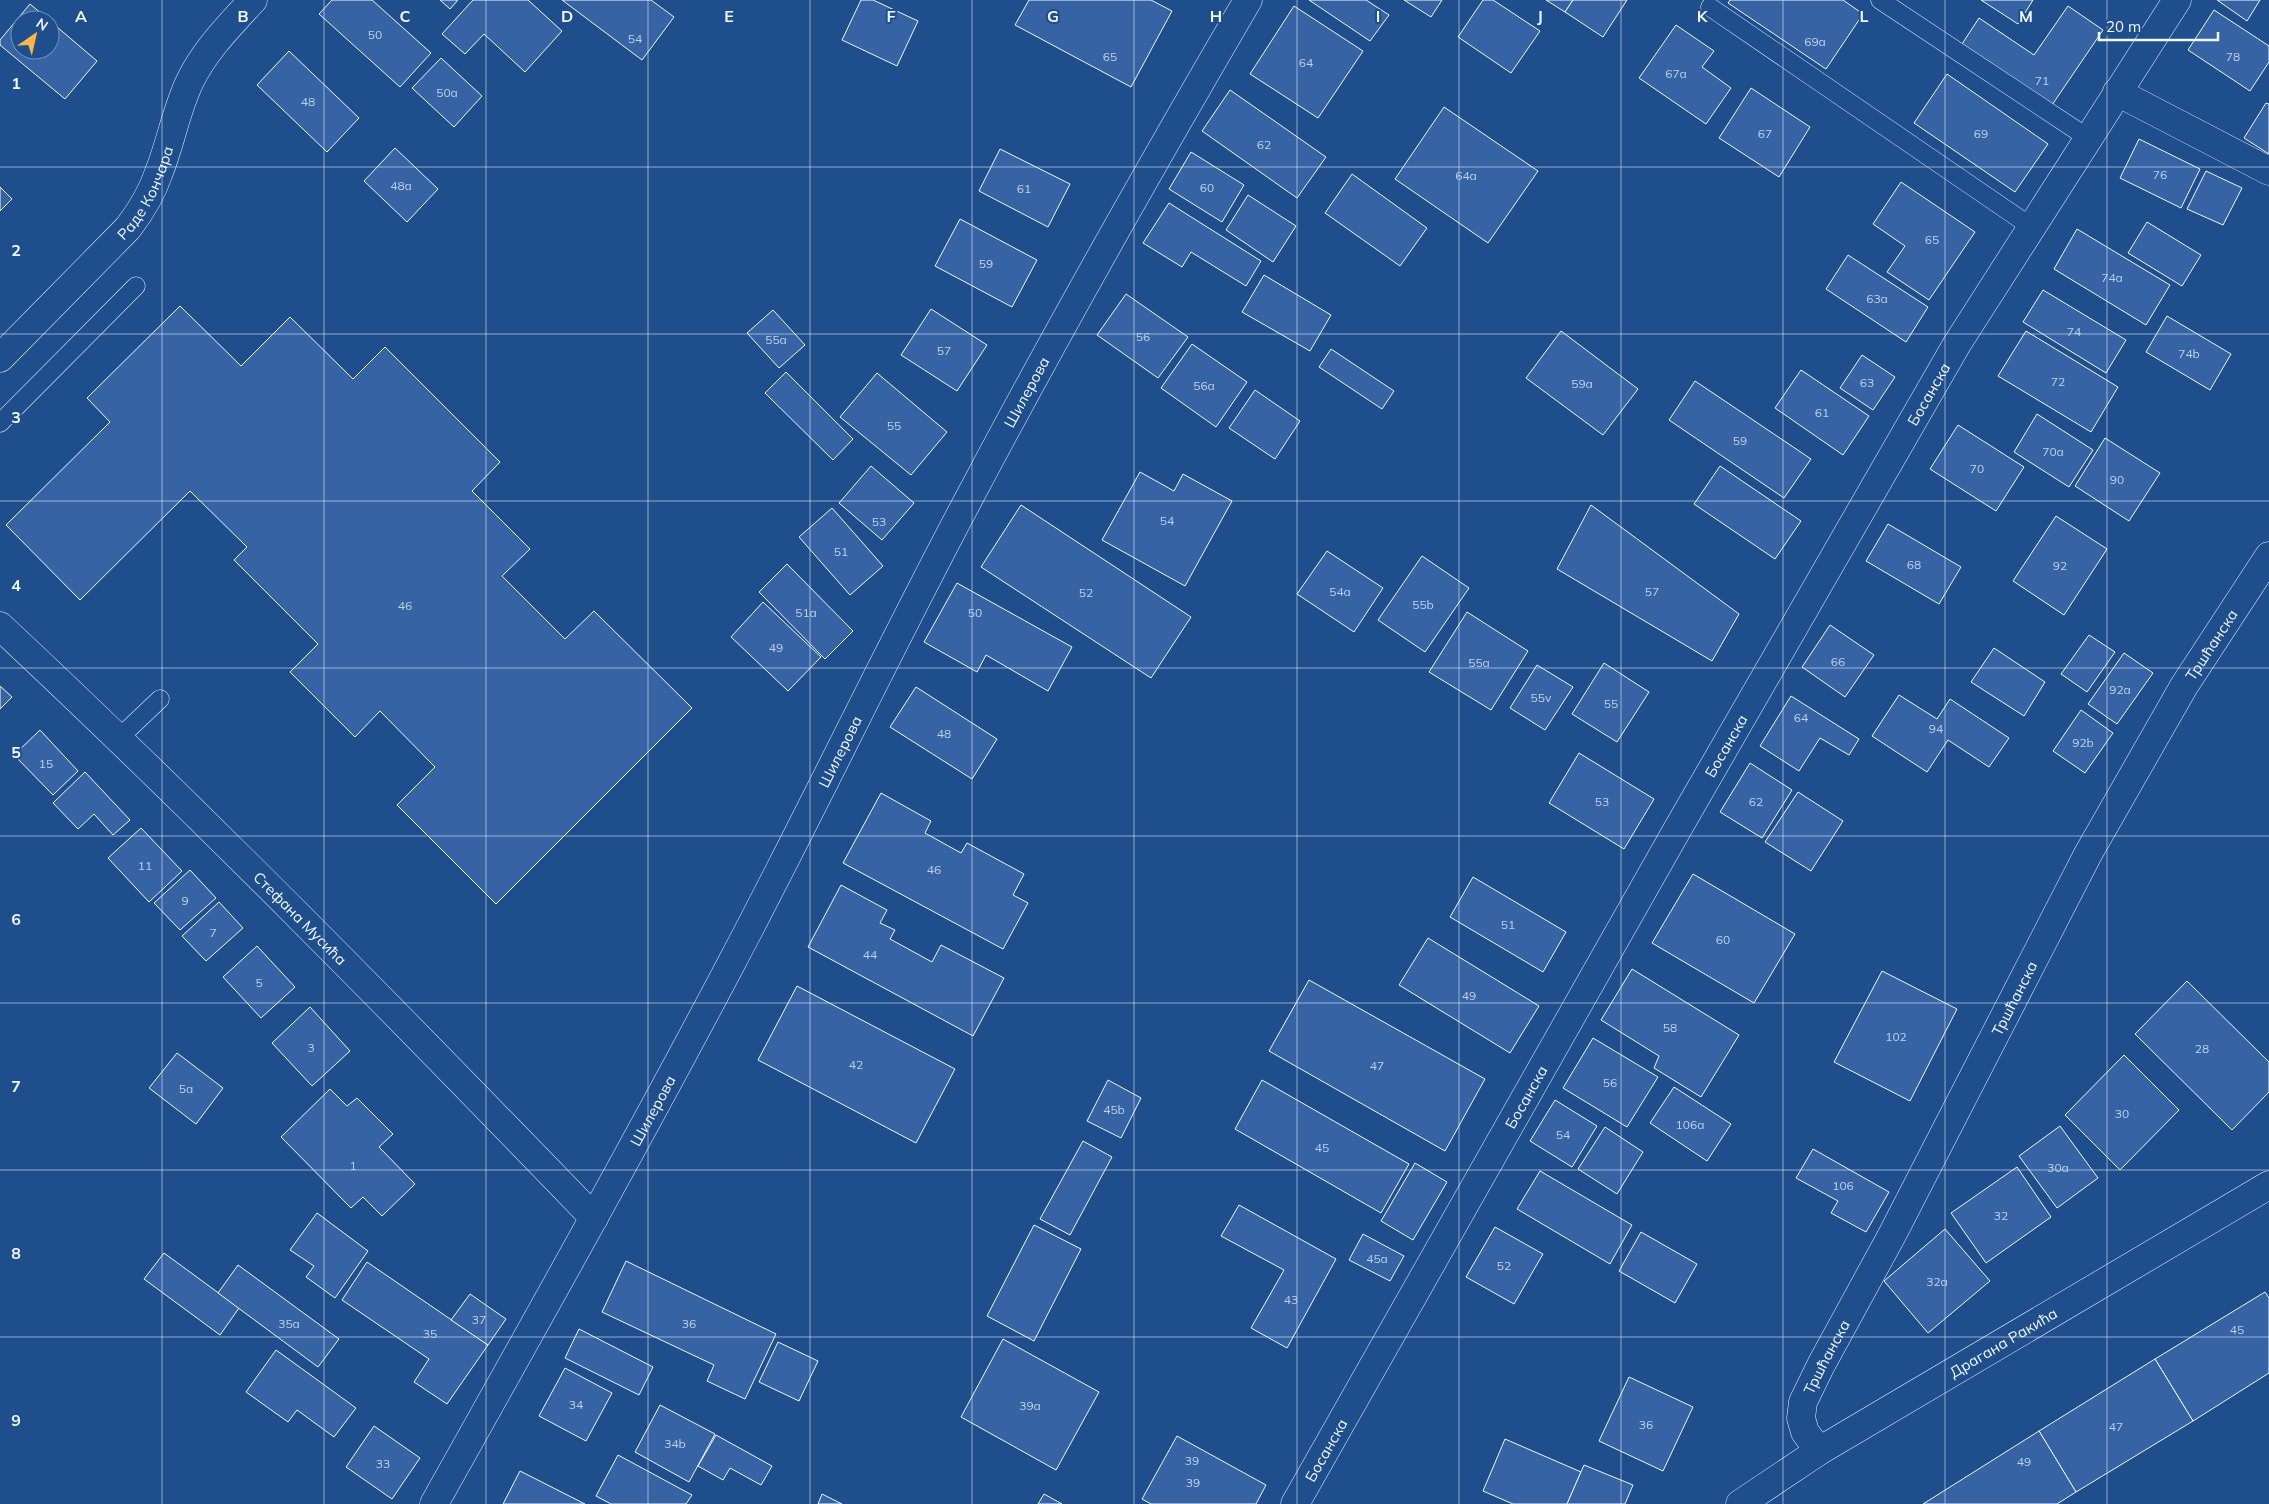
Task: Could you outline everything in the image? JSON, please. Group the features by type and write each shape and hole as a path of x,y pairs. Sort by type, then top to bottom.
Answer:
{"street":[{"name":"Раде Кончара","path":"0,358 128,228 142,209 160,172 176,117 190,82 220,36 253,0"},
{"name":"Шилерова","path":"434,1504 594,1218 742,944 982,473 1133,197 1248,0"},
{"name":"Босанска","path":"1295,1504 1642,890 1952,353 2177,0"},
{"path":"2117,92 2269,171"},
{"name":"Тршћанска","path":"1819,1451 1805,1432 1801,1418 1803,1402 1821,1365 1892,1235 2088,854 2184,686 2269,556"},
{"name":"Стефана Мусића","path":"0,626 119,738 501,1120 594,1218"},
{"name":"Драгана Ракића","path":"1740,1504 1819,1451 2269,1185"}],"lane":[{"path":"1880,0 2088,138"},
{"path":"1710,7 2033,228"},
{"path":"0,423 136,286"},
{"path":"119,738 160,699"}],"building":[{"path":"332,0 372,0 431,53 400,87 319,14"},
{"path":"440,0 458,0 450,9"},
{"path":"473,0 528,0 562,31 525,72 484,34 465,54 442,34"},
{"path":"562,0 651,0 674,17 642,60"},
{"path":"861,0 873,0 918,21 897,66 842,40"},
{"path":"1029,0 1151,0 1172,11 1131,87 1015,25"},
{"path":"1309,0 1366,0 1389,15 1370,41"},
{"path":"1404,0 1442,0 1431,17"},
{"path":"1483,0 1493,0 1540,31 1511,73 1458,37"},
{"path":"1546,0 1573,0 1565,12"},
{"path":"1573,0 1627,0 1603,37 1565,12"},
{"path":"1730,0 1843,0 1863,14 1826,69 1728,3"},
{"path":"1981,0 2033,0 2018,24"},
{"path":"2217,0 2260,0 2247,21"},
{"path":"30,4 37,10 25,10"},
{"path":"1294,6 1363,51 1318,118 1250,74"},
{"path":"2068,6 2103,30 2052,105 1962,44 1979,18 2034,55"},
{"path":"2214,10 2269,46 2269,62 2250,91 2188,50"},
{"path":"1676,25 1714,51 1702,67 1731,88 1706,124 1639,78"},
{"path":"10,28 10,53 0,45 0,40"},
{"path":"60,30 97,61 65,99 18,60 60,60"},
{"path":"289,51 359,118 327,152 257,85"},
{"path":"441,58 482,96 454,127 412,88"},
{"path":"1947,74 2048,144 2015,192 1914,123"},
{"path":"1751,88 1810,127 1779,177 1719,138"},
{"path":"1230,90 1326,157 1297,198 1202,131"},
{"path":"2266,103 2269,104 2269,154 2244,138"},
{"path":"1444,107 1538,171 1488,243 1395,179"},
{"path":"2139,139 2200,169 2181,208 2120,178"},
{"path":"395,148 438,189 407,222 364,181"},
{"path":"1000,149 1070,184 1048,227 979,191"},
{"path":"1191,152 1244,185 1222,222 1169,189"},
{"path":"2206,171 2242,188 2223,225 2187,209"},
{"path":"1352,174 1427,228 1400,266 1325,213"},
{"path":"1901,182 1975,232 1929,300 1887,272 1905,246 1873,224"},
{"path":"0,187 12,199 0,211"},
{"path":"1248,195 1296,226 1273,262 1226,230"},
{"path":"1169,203 1261,261 1246,286 1191,252 1182,267 1143,243"},
{"path":"960,219 1037,260 1012,307 935,266"},
{"path":"2147,222 2201,255 2182,286 2128,253"},
{"path":"2077,229 2170,285 2146,325 2054,269"},
{"path":"1848,255 1928,307 1906,342 1826,289"},
{"path":"1264,275 1331,315 1310,351 1242,312"},
{"path":"2043,290 2126,340 2106,373 2023,322"},
{"path":"1126,294 1188,337 1158,378 1097,335"},
{"path":"180,306 241,366 290,317 353,379 385,347 500,462 472,491 530,549 502,576 565,639 594,611 692,708 496,904 397,805 435,767 380,711 355,737 290,672 318,644 234,560 247,547 190,491 80,600 6,525 110,422 87,398"},
{"path":"931,309 987,345 957,391 901,355"},
{"path":"773,310 805,345 779,368 747,333"},
{"path":"2167,316 2231,354 2210,390 2146,352"},
{"path":"1561,331 1638,389 1603,435 1526,378"},
{"path":"2026,331 2118,387 2091,432 1998,376"},
{"path":"1192,344 1247,382 1216,427 1161,388"},
{"path":"1331,349 1394,391 1382,409 1319,367"},
{"path":"1862,355 1895,377 1873,410 1840,388"},
{"path":"1801,370 1869,416 1843,455 1775,408"},
{"path":"786,372 853,439 833,460 765,393"},
{"path":"877,373 947,432 911,475 840,417"},
{"path":"1695,381 1811,459 1784,498 1669,420"},
{"path":"1255,390 1300,421 1275,459 1229,428"},
{"path":"2037,414 2093,450 2069,487 2014,452"},
{"path":"1958,425 2024,467 1996,511 1930,469"},
{"path":"2105,438 2160,473 2129,521 2075,486"},
{"path":"871,466 914,503 882,540 839,503"},
{"path":"1720,466 1801,521 1775,559 1694,504"},
{"path":"1140,472 1174,491 1183,474 1232,501 1185,586 1102,540"},
{"path":"1021,505 1191,617 1151,678 981,567"},
{"path":"1591,505 1739,614 1712,661 1557,569"},
{"path":"832,508 883,566 850,595 799,537"},
{"path":"2056,516 2107,549 2064,615 2013,581"},
{"path":"1888,524 1961,567 1939,604 1866,561"},
{"path":"1327,551 1383,588 1354,632 1297,594"},
{"path":"1422,556 1469,588 1425,652 1378,620"},
{"path":"787,564 853,631 825,659 759,592"},
{"path":"957,583 1072,647 1048,691 986,655 977,672 924,642"},
{"path":"763,602 821,657 788,691 731,637"},
{"path":"1467,612 1528,651 1491,710 1429,672"},
{"path":"1830,625 1874,655 1845,697 1802,667"},
{"path":"2089,635 2115,652 2087,692 2061,674"},
{"path":"1994,648 2045,682 2024,716 1971,682"},
{"path":"2124,653 2153,673 2117,724 2088,704"},
{"path":"1604,663 1649,692 1617,742 1572,714"},
{"path":"1537,665 1573,687 1545,730 1510,708"},
{"path":"0,686 12,697 0,709"},
{"path":"916,687 997,739 972,779 890,727"},
{"path":"1899,695 1937,719 1950,699 2009,738 1989,767 1948,740 1927,772 1872,736"},
{"path":"1791,696 1859,739 1849,755 1820,738 1799,771 1760,746"},
{"path":"2081,710 2113,733 2085,773 2053,751"},
{"path":"40,730 78,771 53,795 14,755"},
{"path":"1579,753 1654,799 1624,849 1549,803"},
{"path":"1750,763 1792,790 1762,838 1720,812"},
{"path":"85,772 130,820 113,835 94,814 78,829 53,803"},
{"path":"1798,792 1843,821 1811,871 1765,842"},
{"path":"881,793 931,821 925,833 961,853 967,843 1024,874 1013,895 1028,903 1003,949 843,863"},
{"path":"141,828 182,871 149,902 108,858"},
{"path":"190,870 216,898 180,930 154,903"},
{"path":"1693,874 1795,934 1754,1003 1652,943"},
{"path":"1473,877 1566,932 1543,972 1450,917"},
{"path":"841,885 887,910 880,923 895,930 890,939 932,962 941,945 1004,978 973,1036 808,947"},
{"path":"219,902 243,928 206,961 182,936"},
{"path":"1428,938 1539,1006 1510,1053 1399,985"},
{"path":"257,946 295,987 261,1018 223,977"},
{"path":"1632,969 1739,1035 1701,1097 1654,1068 1659,1056 1601,1020"},
{"path":"1882,971 1957,1009 1910,1101 1834,1062"},
{"path":"1309,980 1485,1079 1445,1151 1269,1051"},
{"path":"2187,981 2269,1062 2269,1092 2232,1130 2135,1034"},
{"path":"797,986 955,1069 916,1143 758,1060"},
{"path":"310,1007 350,1051 312,1086 272,1043"},
{"path":"1593,1038 1658,1077 1627,1127 1563,1088"},
{"path":"177,1053 223,1088 196,1124 149,1088"},
{"path":"2124,1055 2179,1110 2120,1170 2065,1115"},
{"path":"1108,1080 1141,1098 1121,1138 1087,1121"},
{"path":"1262,1080 1409,1164 1381,1213 1235,1129"},
{"path":"1674,1087 1731,1124 1707,1161 1650,1123"},
{"path":"330,1089 347,1106 357,1098 393,1134 379,1147 415,1184 382,1216 363,1197 351,1208 281,1137"},
{"path":"1555,1100 1597,1126 1572,1167 1530,1141"},
{"path":"2060,1126 2098,1178 2057,1208 2019,1156"},
{"path":"1605,1127 1643,1152 1617,1194 1578,1169"},
{"path":"1083,1141 1112,1157 1070,1235 1040,1219"},
{"path":"1813,1149 1889,1192 1866,1232 1831,1213 1838,1201 1796,1178"},
{"path":"1415,1163 1447,1182 1413,1240 1381,1221"},
{"path":"2017,1167 2051,1217 1986,1263 1951,1213"},
{"path":"1540,1171 1632,1225 1610,1264 1517,1209"},
{"path":"1239,1205 1336,1259 1287,1348 1251,1328 1284,1270 1221,1236"},
{"path":"317,1213 368,1251 335,1298 306,1277 314,1266 290,1250"},
{"path":"1034,1225 1081,1249 1034,1341 987,1316"},
{"path":"1495,1227 1543,1254 1514,1304 1466,1277"},
{"path":"1945,1229 1990,1281 1928,1333 1884,1281"},
{"path":"1641,1232 1697,1264 1675,1303 1619,1271"},
{"path":"1363,1234 1404,1256 1390,1281 1349,1260"},
{"path":"164,1253 239,1308 220,1335 144,1279"},
{"path":"626,1261 776,1334 745,1399 707,1381 714,1365 602,1312"},
{"path":"367,1262 488,1345 447,1404 414,1382 429,1359 342,1300"},
{"path":"238,1265 339,1339 318,1367 218,1293"},
{"path":"2265,1292 2269,1298 2269,1373 2193,1421 2155,1359"},
{"path":"470,1294 506,1319 488,1345 451,1320"},
{"path":"579,1329 653,1367 639,1395 565,1358"},
{"path":"1003,1339 1099,1392 1056,1470 961,1417"},
{"path":"778,1342 818,1361 799,1401 759,1382"},
{"path":"276,1350 356,1408 334,1437 297,1410 288,1422 246,1392"},
{"path":"2155,1359 2193,1421 2076,1492 2039,1431"},
{"path":"565,1368 612,1393 586,1441 539,1416"},
{"path":"1629,1377 1693,1407 1663,1471 1599,1441"},
{"path":"660,1405 715,1434 689,1482 635,1452"},
{"path":"374,1426 420,1458 392,1499 346,1467"},
{"path":"2039,1431 2076,1492 2057,1504 1923,1504"},
{"path":"716,1435 772,1466 761,1485 730,1468 723,1480 698,1466"},
{"path":"1177,1436 1266,1485 1256,1504 1151,1504 1142,1499"},
{"path":"1505,1439 1581,1472 1567,1504 1513,1504 1483,1491"},
{"path":"618,1455 692,1495 686,1504 611,1504 596,1496"},
{"path":"1584,1465 1633,1485 1625,1504 1567,1504"},
{"path":"520,1471 585,1504 503,1504"},
{"path":"822,1494 842,1504 818,1504"},
{"path":"1044,1494 1062,1504 1038,1504"}]}
